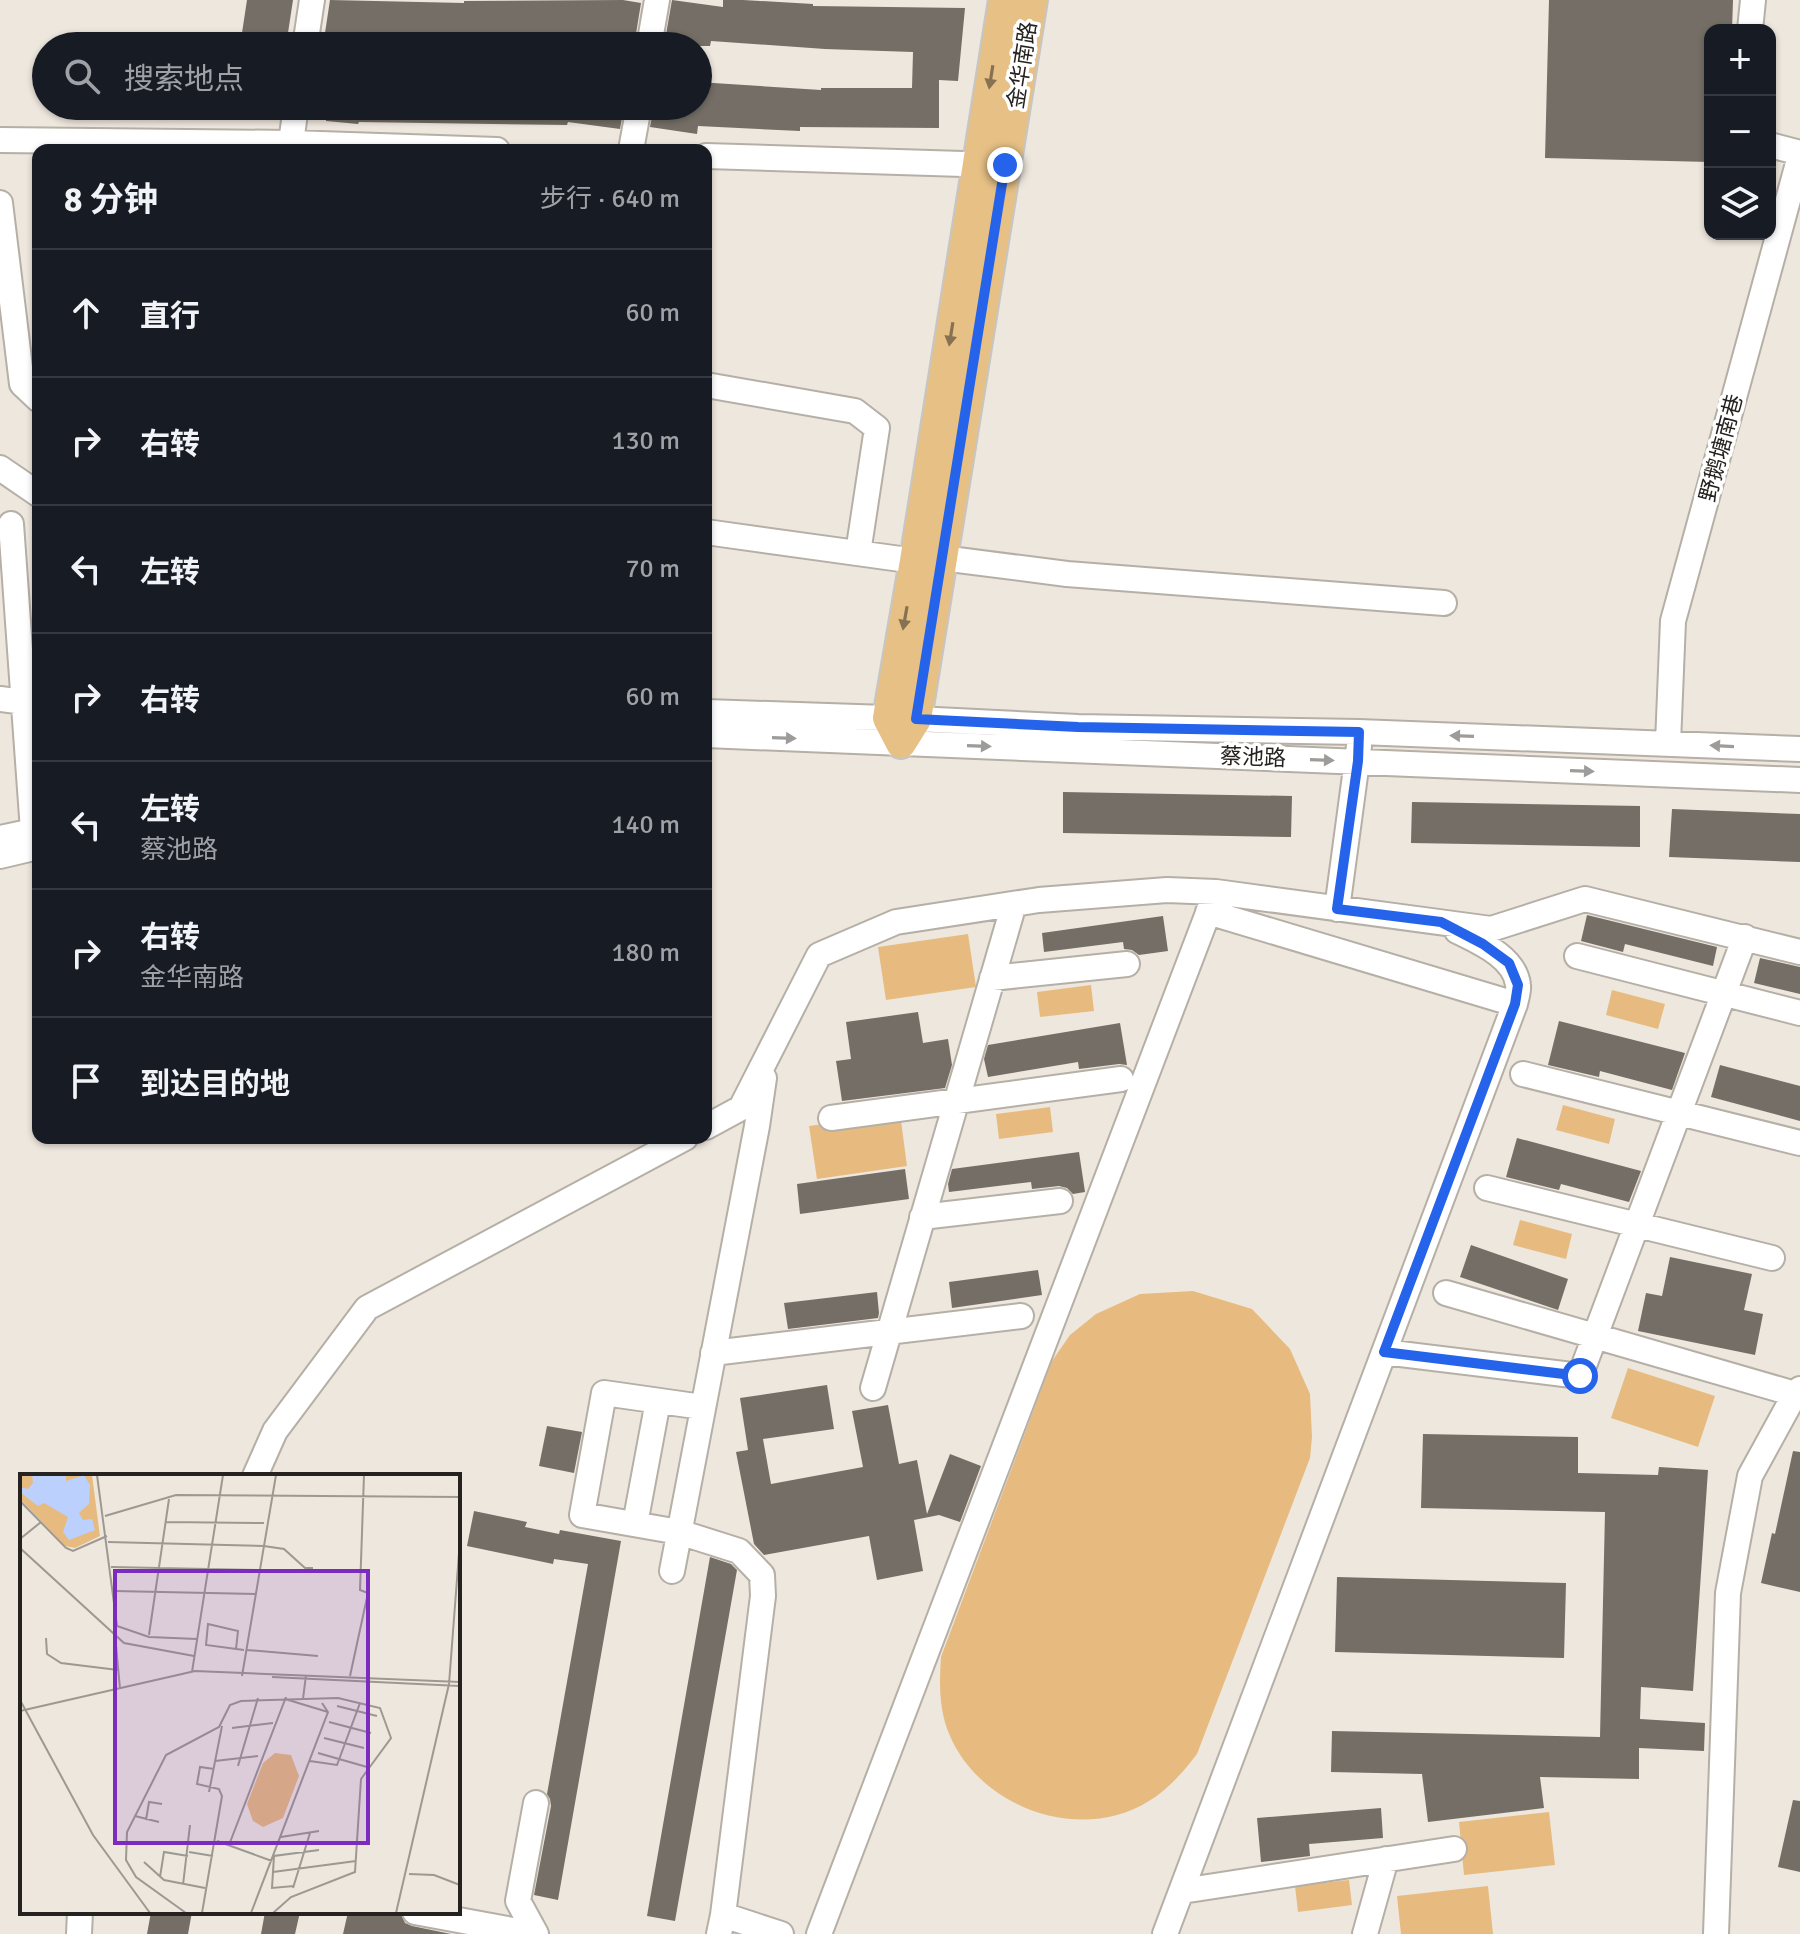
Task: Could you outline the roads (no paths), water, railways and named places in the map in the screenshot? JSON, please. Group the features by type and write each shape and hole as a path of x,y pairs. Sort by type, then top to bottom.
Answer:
{"main road":[{"name":"金华南路","path":"992,165 1004,0"},
{"name":"金华南路","path":"902,727 992,165 1032,0"}],"street":[{"path":"307,32 312,0"},
{"path":"651,32 657,0"},
{"path":"1751,24 1753,0"},
{"path":"291,144 294,120"},
{"path":"632,144 636,120"},
{"path":"0,140 166,144"},
{"name":"野鹅塘南巷","path":"1668,743 1673,621 1800,155 1776,147"},
{"path":"712,156 992,165"},
{"path":"0,203 24,391"},
{"path":"0,283 24,391"},
{"path":"712,386 855,411 877,428 858,553"},
{"path":"0,468 32,490"},
{"path":"11,524 12,701 32,816"},
{"path":"712,533 858,553 1067,574 1444,603"},
{"name":"蔡池路","path":"712,712 1358,761 1800,780"},
{"name":"蔡池路","path":"712,735 902,727 1078,727 1359,732 1800,749"},
{"path":"1337,909 1358,761 1359,732"},
{"path":"0,838 32,839"},
{"path":"0,856 32,841"},
{"path":"712,1124 741,1108 819,955 896,922 1039,900 1167,890 1212,902 1515,1004"},
{"path":"1212,902 1337,909 1491,929 1585,899 1800,952"},
{"path":"819,1934 1212,902"},
{"path":"873,1388 1014,904"},
{"path":"1165,1934 1515,1004 1518,985 1509,963 1483,944 1441,922"},
{"path":"1384,1352 1580,1376 1745,937"},
{"path":"1577,956 1800,1013"},
{"path":"992,978 1127,964"},
{"path":"672,1571 768,1055"},
{"path":"1523,1074 1800,1143"},
{"path":"831,1118 1121,1079"},
{"path":"256,1474 275,1431 367,1308 674,1144"},
{"path":"1487,1188 1772,1258"},
{"path":"922,1217 1060,1201"},
{"path":"1446,1293 1798,1391 1750,1476 1728,1593 1716,1934"},
{"path":"713,1353 1021,1316"},
{"path":"702,1407 604,1393 582,1515 679,1532 739,1551 762,1575 763,1596 721,1925 781,1934"},
{"path":"635,1524 658,1401"},
{"path":"535,1934 518,1901 536,1803"},
{"path":"1182,1891 1454,1849"},
{"path":"1365,1934 1386,1859"},
{"path":"79,1934 80,1914"},
{"path":"426,1914 535,1934"}]}
